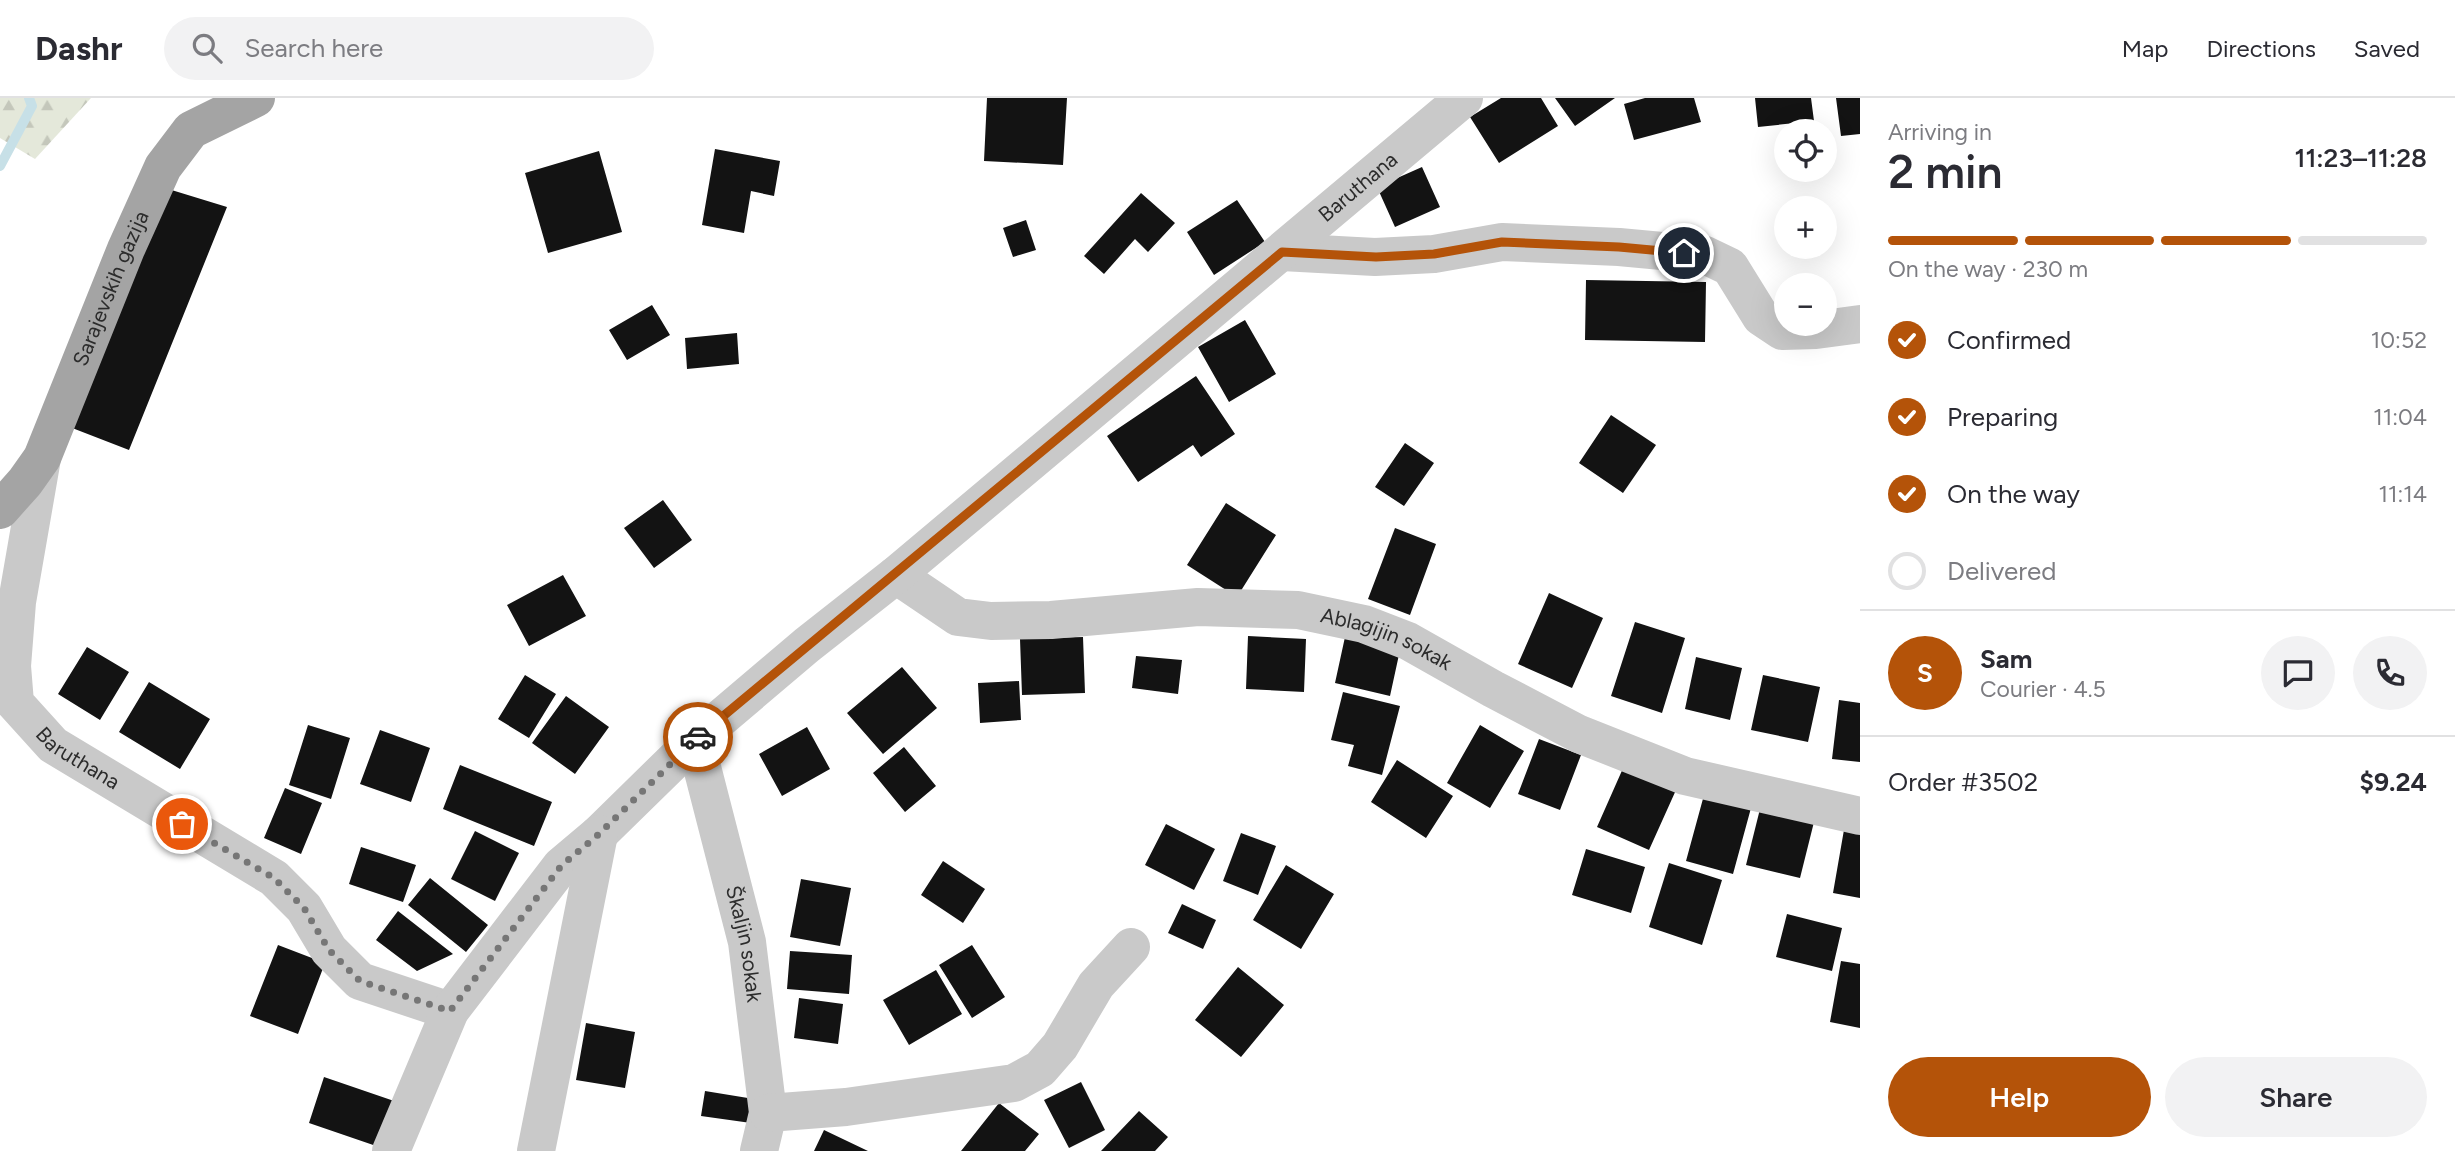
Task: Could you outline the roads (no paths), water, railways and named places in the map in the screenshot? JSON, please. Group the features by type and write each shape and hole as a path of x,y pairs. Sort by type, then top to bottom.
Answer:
{"main road":[{"name":"Sarajevskih gazija","path":"0,510 42,458 126,249 163,167 191,130 256,98"}],"street":[{"name":"Baruthana","path":"391,1151 450,1011 561,866 599,834 695,740 807,645 896,575 1464,98"},
{"path":"1282,252 1376,257 1434,254 1502,242 1619,247 1705,255 1730,267 1761,317 1782,331 1860,324"},
{"name":"Baruthana","path":"42,458 17,602 12,666 15,703 53,745 274,878 304,908 329,950 360,981 450,1011"},
{"name":"Ablagijin sokak","path":"896,575 958,617 991,621 1051,620 1198,607 1298,610 1364,624 1408,641 1493,690 1579,734 1685,776 1860,816"},
{"name":"Škaljin sokak","path":"695,740 747,942 768,1113 759,1151"},
{"path":"536,1151 599,834"},
{"path":"768,1113 846,1108 1014,1083 1040,1069 1060,1046 1096,985 1131,947"}],"waterway":[{"path":"0,166 32,106 29,98"}]}
